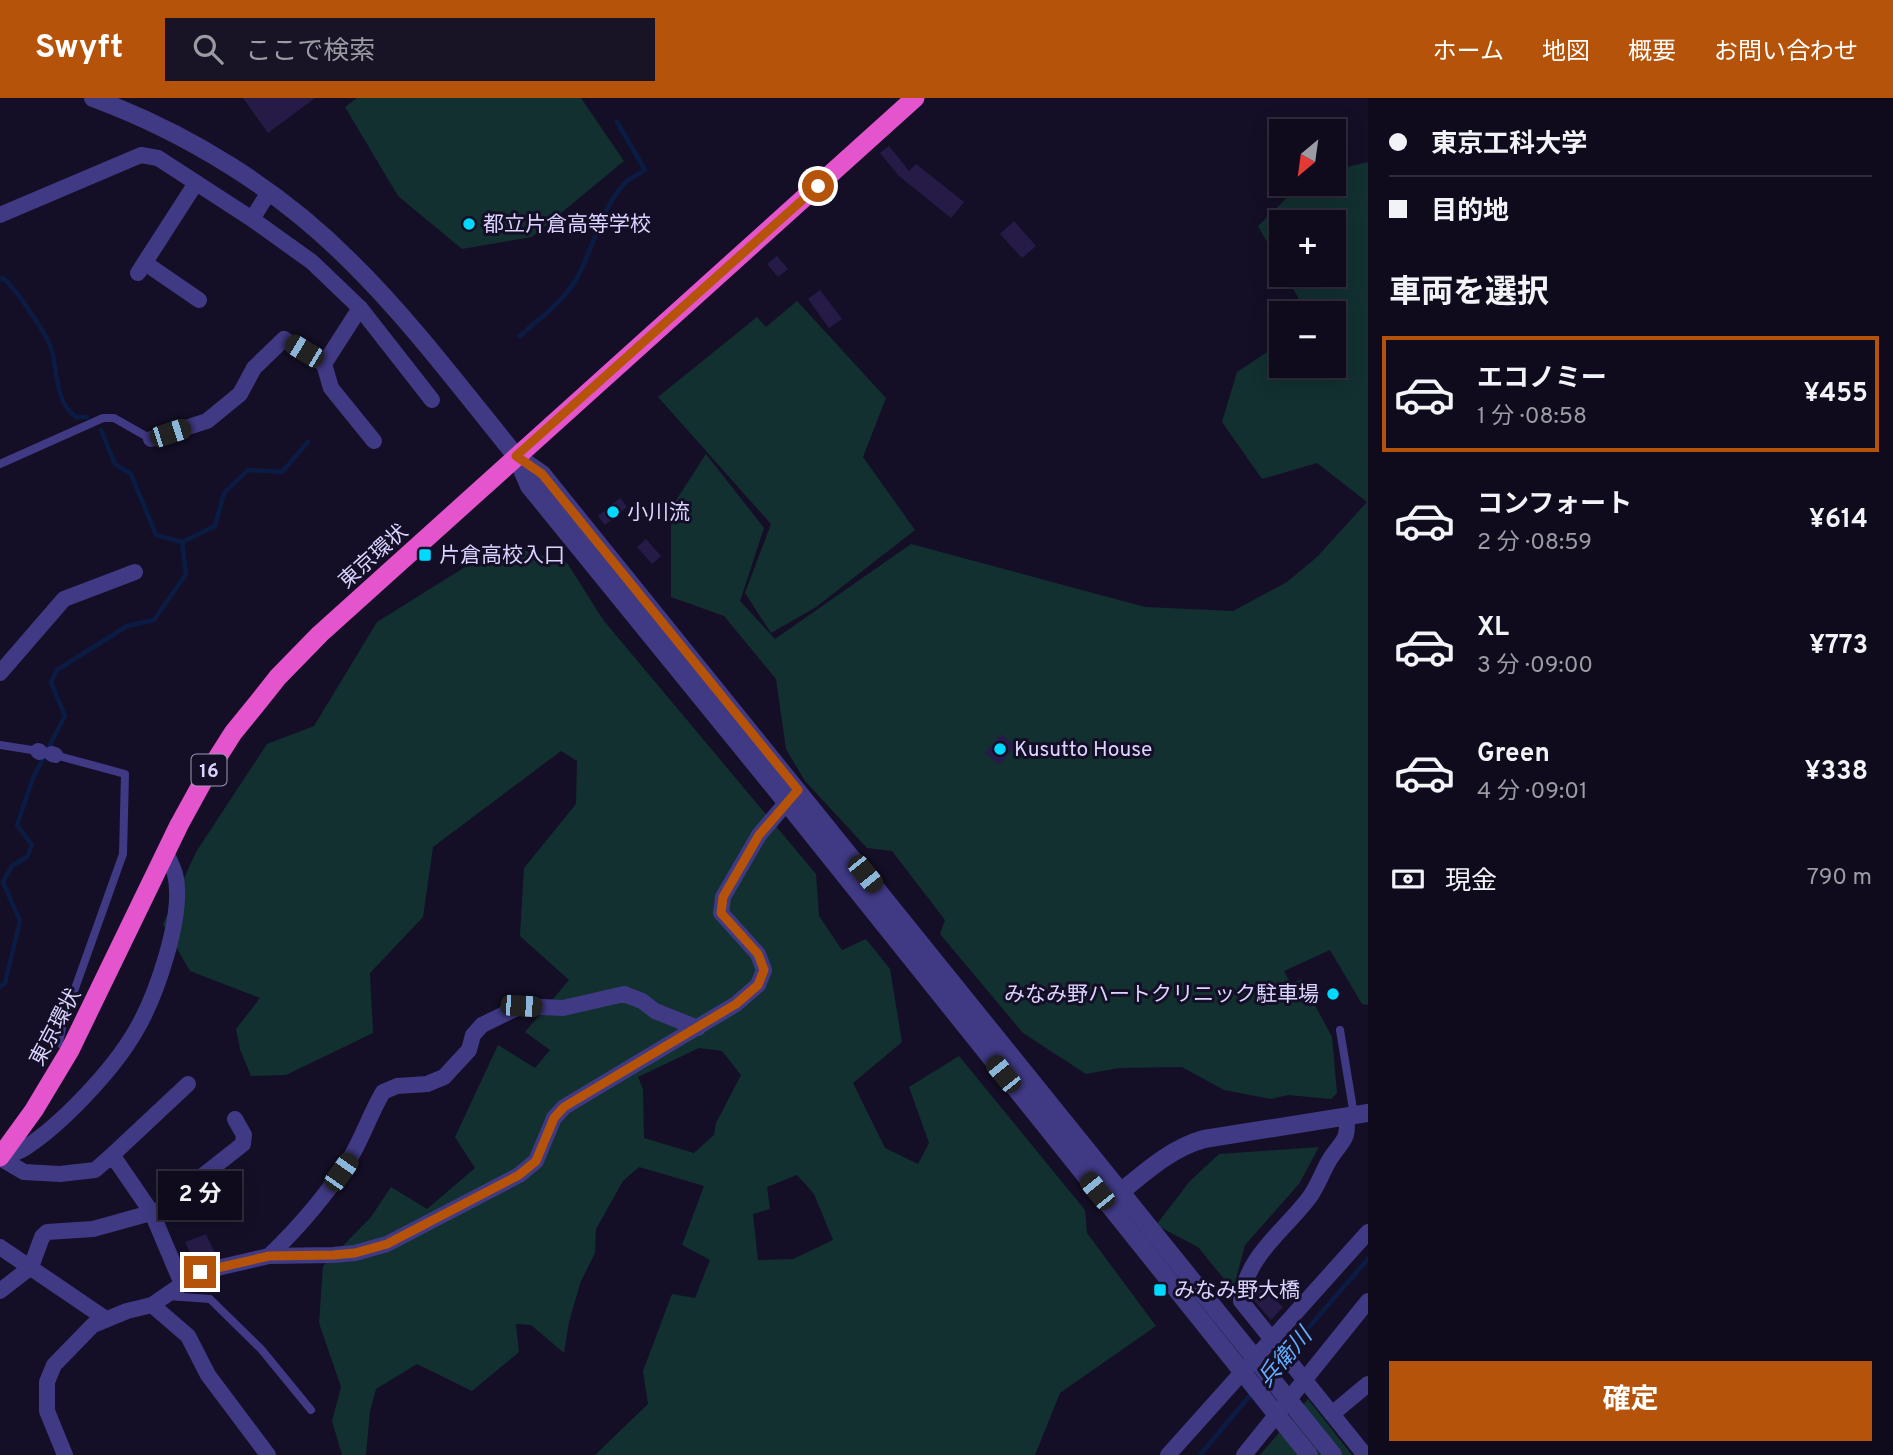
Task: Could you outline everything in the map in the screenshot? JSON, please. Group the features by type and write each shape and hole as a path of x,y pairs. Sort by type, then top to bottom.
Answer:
{"highway":[{"name":"東京環状","path":"0,1158 70,1050 207,774 233,733 278,677 320,634 915,98"}],"street":[{"path":"93,98 124,109 169,131 269,192 312,226 383,295 516,456 529,486 792,796 1196,1300 1333,1455"},
{"path":"0,215 141,155 158,158 312,262 360,308 432,400"},
{"path":"196,183 141,268 199,300"},
{"path":"251,219 269,192"},
{"path":"324,364 360,308"},
{"path":"151,439 207,421 240,394 254,368 284,339 324,364 331,388 374,441"},
{"path":"0,673 64,599 135,572"},
{"path":"65,1455 47,1411 47,1382 54,1365 93,1325 159,1300 200,1272 269,1256 355,1253 387,1244 449,1213 519,1175 536,1161 554,1118 564,1107 698,1028 736,1004 758,985 764,970 758,954 721,913 723,897 759,835 792,796"},
{"path":"0,1158 22,1150 54,1125 107,1070 135,1032 164,969 175,913 176,875 167,854"},
{"path":"269,1256 301,1224 344,1167 383,1092 397,1086 427,1084 444,1077 469,1050 473,1035 482,1025 521,1006 563,1008 624,994 642,1001 655,1011 698,1028"},
{"path":"0,1158 24,1172 60,1174 95,1170 188,1084"},
{"path":"1113,1198 1166,1157 1189,1143 1356,1115"},
{"path":"1356,1115 1348,1135 1331,1156 1313,1192 1250,1266 1241,1298 1242,1303 1365,1455"},
{"path":"0,1291 31,1267 42,1237 47,1232 93,1229 159,1211 243,1144 244,1135 235,1119"},
{"path":"109,1158 117,1162 152,1213 182,1284"},
{"path":"1168,1455 1275,1343 1368,1232"},
{"path":"0,1247 106,1319"},
{"path":"159,1300 188,1336 208,1375 268,1455"},
{"path":"1196,1300 1309,1455"},
{"path":"1244,1455 1368,1301"},
{"path":"1332,1414 1368,1384"}],"lane":[{"path":"0,464 103,418 114,418 151,439"},
{"path":"0,745 46,753 125,774 123,854 64,1022 59,1043 70,1050"},
{"path":"1340,1030 1356,1115"},
{"path":"159,1300 210,1299 261,1349 311,1410"}],"green space":[{"path":"357,98 581,98 624,161 532,237 462,249 398,196 345,107"},
{"path":"1368,162 1368,1005 1362,1004 1330,950 1284,971 1291,984 1301,979 1332,1037 1337,1093 1331,1099 1288,1095 1271,1099 1224,1090 1182,1067 1119,1068 1086,1074 1023,1033 940,934 945,920 892,851 867,848 805,781 786,749 776,679 724,616 671,597 671,508 706,454 764,528 740,601 775,639 911,544 1145,607 1233,611 1287,582 1317,557 1367,502 1317,463 1262,479 1222,422 1237,372 1269,351 1269,378 1346,378 1346,301 1300,301 1292,287 1346,287 1346,210 1274,210 1289,196 1346,196 1346,167"},
{"path":"1269,215 1269,246 1258,226"},
{"path":"797,301 886,398 863,457 915,530 816,607 771,633 745,593 771,524 658,397 757,317 766,327"},
{"path":"502,544 567,563 604,621 816,874 819,916 842,950 866,939 890,969 902,1042 853,1083 885,1148 918,1164 929,1143 909,1087 959,1056 1085,1210 1087,1233 1156,1326 1060,1393 1035,1455 595,1455 648,1404 643,1371 672,1294 695,1298 710,1260 682,1245 704,1186 639,1167 623,1181 596,1229 595,1253 581,1281 569,1322 564,1353 531,1325 516,1324 519,1352 472,1391 417,1364 376,1389 370,1411 366,1455 342,1455 332,1421 341,1387 319,1323 323,1266 371,1217 391,1187 427,1209 475,1168 455,1137 498,1045 535,1068 550,1050 525,1032 569,980 520,936 524,868 576,804 577,761 561,751 433,847 423,917 370,973 373,1033 286,1075 251,1076 240,1049 236,1029 260,998 190,971 163,924 196,852 267,744 314,726 377,622","holes":["699,1048 722,1051 741,1075 716,1123 714,1135 694,1153 644,1138 643,1089 638,1077","797,1175 814,1194 833,1240 793,1259 758,1260 753,1214 770,1209 767,1187"]},
{"path":"1319,1147 1299,1184 1245,1245 1233,1290 1198,1247 1156,1225 1190,1181 1219,1154"},
{"path":"1308,1399 1352,1455 1260,1455"}],"building":[{"path":"243,98 315,98 268,133"},
{"path":"889,146 909,171 916,164 964,202 951,218 899,176 880,153"},
{"path":"1014,221 1036,246 1022,258 1000,234"},
{"path":"777,256 788,269 778,277 767,264"},
{"path":"820,290 842,319 829,328 808,299"},
{"name":"小川流","path":"620,498 627,507 605,525 598,516"},
{"path":"646,539 661,556 652,564 637,547"},
{"name":"Kusutto House","path":"1001,734 1015,746 999,765 985,753"},
{"path":"206,1234 217,1257 195,1263 185,1242"},
{"path":"1258,1284 1283,1307 1271,1320 1252,1298"}],"waterway":[{"path":"520,336 565,295 583,266 611,201 627,181 645,170 617,122"},
{"path":"0,279 3,278 23,301 49,344 58,387 69,411 76,417 87,417"},
{"path":"101,430 115,464 131,474 156,535 182,542"},
{"path":"0,987 5,983 20,921 3,882 12,866 27,857 32,845 17,825 33,778 65,716 51,682 57,670 127,626 154,620 186,574 182,542 215,526 224,493 248,470 282,472 308,442"},
{"name":"兵衛川","path":"1270,1372 1368,1259"},
{"name":"兵衛川","path":"1200,1455 1253,1392"}],"place":[{"name":"都立片倉高等学校","path":"469,224"},
{"name":"小川流","path":"613,512"},
{"name":"片倉高校入口","path":"425,555"},
{"name":"Kusutto House","path":"1000,749"},
{"name":"みなみ野ハートクリニック駐車場","path":"1333,994"},
{"name":"みなみ野大橋","path":"1160,1290"}],"route":[{"path":"200,1272 269,1256 355,1253 387,1244 449,1213 519,1175 536,1161 554,1118 564,1107 698,1028 736,1004 758,985 764,970 758,954 721,913 723,897 759,835 798,790 542,474 516,456 818,186"}]}
